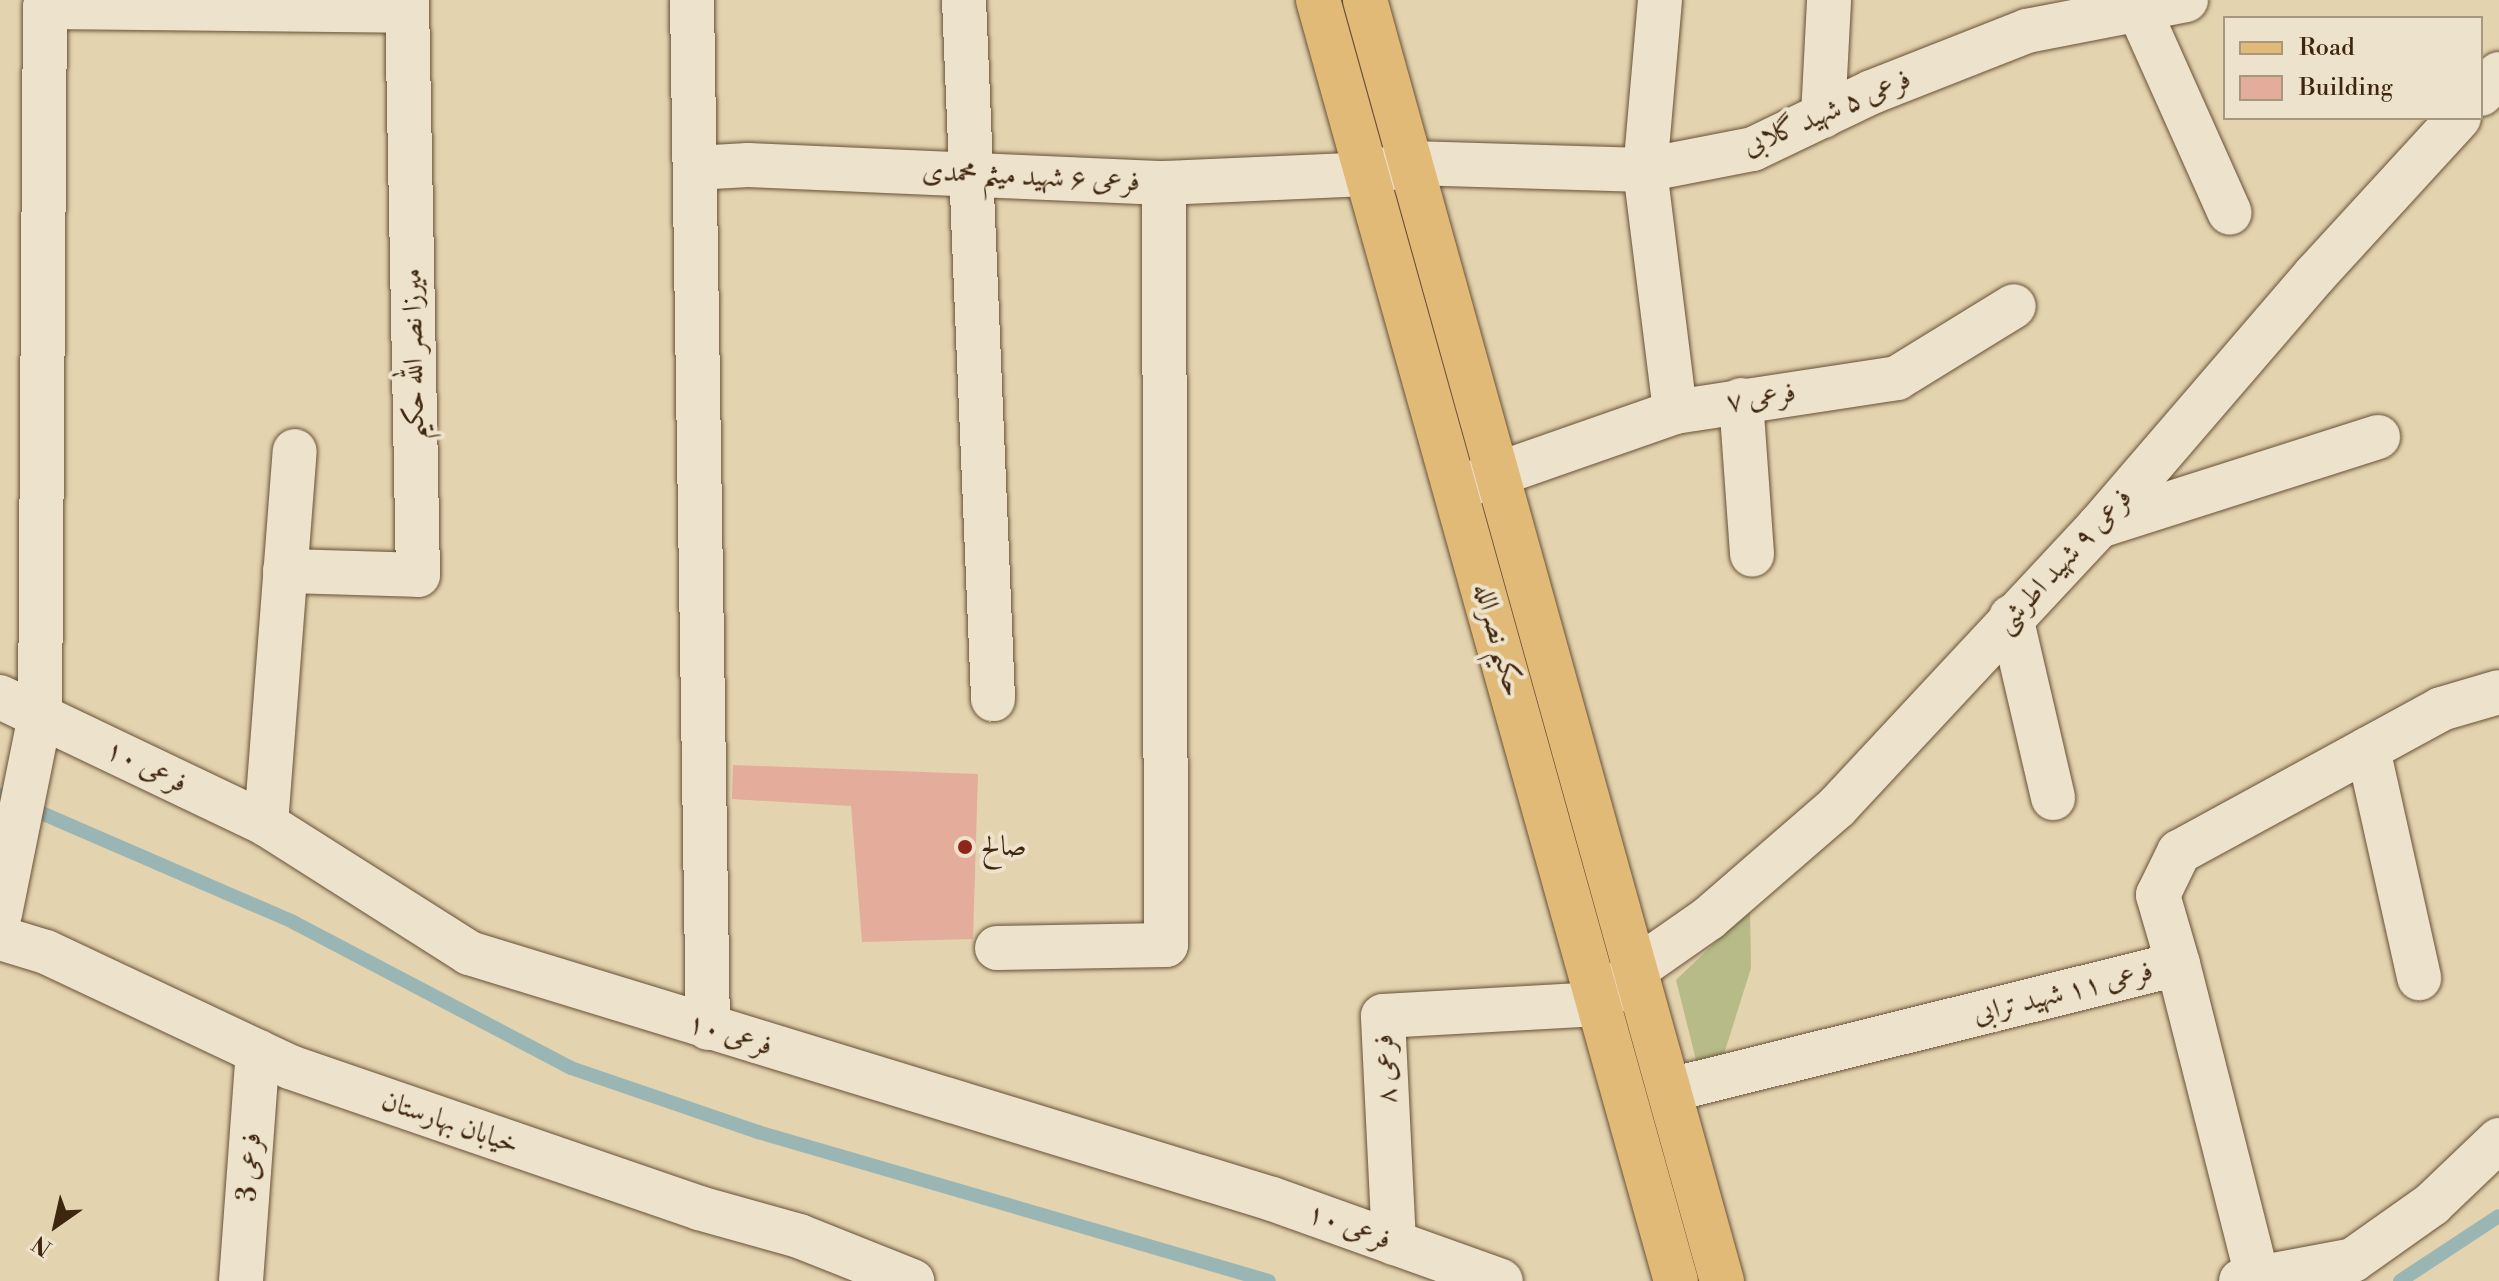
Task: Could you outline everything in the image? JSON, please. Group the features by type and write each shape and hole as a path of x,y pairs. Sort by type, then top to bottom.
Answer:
{"main road":[{"name":"حکیم نصرالله","path":"1318,0 1676,1281"},
{"name":"حکیم نصرالله","path":"1365,0 1722,1281"}],"street":[{"path":"692,0 708,1028"},
{"path":"964,0 993,699"},
{"path":"1660,0 1645,170 1675,412"},
{"path":"1823,116 1829,0"},
{"name":"فرعی ۵ شهید گلابی","path":"1411,163 1645,170 1753,149 1823,116 2027,31 2086,10 2139,10 2186,0"},
{"path":"2,900 38,728 45,7 407,6"},
{"name":"میرزا نصر الله حکیم","path":"285,571 418,575 407,6"},
{"path":"2139,10 2230,213"},
{"path":"2483,92 2499,74"},
{"name":"فرعی ۹ شهید اطرشی","path":"1599,1004 1636,969 1709,918 1837,807 2099,526 2315,275 2457,120"},
{"name":"فرعی ۶ شهید میثم محمدی","path":"695,168 1164,183 1367,174 1411,163"},
{"path":"997,948 1166,945 1164,183"},
{"name":"فرعی ۷","path":"1455,489 1675,412 1897,378 2014,306"},
{"path":"1741,400 1752,555"},
{"path":"2099,526 2378,437"},
{"path":"266,824 295,451"},
{"path":"2011,617 2053,798"},
{"name":"فرعی ۱۱ شهید ترابی","path":"1670,1090 2178,964 2158,895 2179,852 2441,709 2499,692"},
{"name":"فرعی ۱۰","path":"0,697 38,728 266,824 469,953 1272,1199 1501,1281"},
{"path":"2368,749 2419,978"},
{"name":"خیابان بهارستان","path":"0,938 46,952 258,1052 568,1164 799,1236 912,1281"},
{"path":"2178,964 2249,1278 2353,1260 2432,1204 2499,1140"},
{"name":"فرعی ۸","path":"1394,1243 1383,1016 1599,1004"},
{"name":"فرعی 3","path":"241,1281 258,1052"}],"green space":[{"path":"1750,909 1751,968 1724,1054 1696,1060 1676,980"}],"building":[{"path":"733,765 978,774 973,939 862,942 851,806 732,799"}],"waterway":[{"path":"0,795 293,922 571,1068 758,1132 1269,1281"},
{"path":"2400,1281 2499,1216"}],"place":[{"name":"صالح","path":"965,847"}]}
